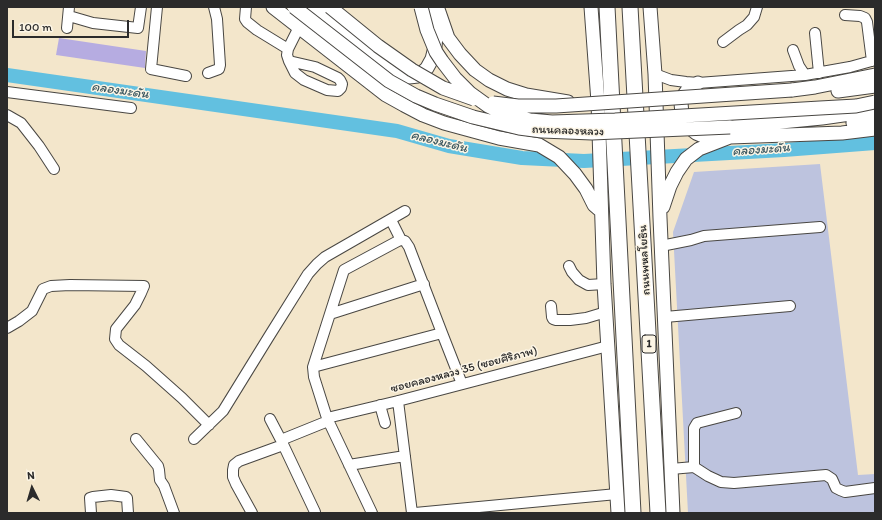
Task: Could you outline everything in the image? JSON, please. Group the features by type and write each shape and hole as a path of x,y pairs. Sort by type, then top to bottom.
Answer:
{"highway":[{"name":"ถนนพหลโยธิน","path":"607,7 607,141 616,176 633,513"},
{"name":"ถนนพหลโยธิน","path":"630,7 658,513"}],"main road":[{"path":"273,7 386,95 423,115 459,128 499,138 539,145 559,157 575,174 586,189 594,205 601,210"},
{"name":"ถนนคลองหลวง","path":"294,7 389,81 416,96 473,117 519,128 542,131 592,133 730,132 875,109"},
{"path":"314,7 397,72 409,77 418,76 427,68 432,59 436,35 430,7"},
{"name":"ถนนคลองหลวง","path":"330,7 378,46 412,70 443,88 470,98 496,104 536,107 792,90 826,92 875,86"},
{"path":"421,7 426,30 436,52 455,78 470,93 488,106 500,112 530,120 552,122 639,118 856,106 875,102"},
{"path":"438,7 448,38 475,70 489,80 507,89 526,95 578,104"},
{"name":"ถนนพหลโยธิน","path":"591,7 598,102 607,141 600,178 604,284 618,513"},
{"name":"ถนนพหลโยธิน","path":"650,7 655,74 673,513"},
{"path":"356,72 408,97 416,94 418,91 416,76"},
{"path":"792,90 822,86 875,75"},
{"path":"698,83 688,89 682,98 682,114 685,124 696,133 704,136 730,132 823,126 875,120"},
{"path":"660,218 670,186 686,159 699,149 730,132 842,133 875,129"}],"street":[{"path":"67,28 69,11 93,23 138,28 141,7"},
{"path":"157,7 152,69 186,76"},
{"path":"208,73 219,69 220,65 217,19 214,7"},
{"path":"246,7 245,19 247,22 288,49"},
{"path":"723,42 747,25 754,17 757,7"},
{"path":"655,74 671,80 698,83 805,75 850,67 874,60 865,18 860,16 845,15"},
{"path":"289,61 315,67 338,78 342,84 341,88 338,91 328,90 304,80 295,73 289,61 287,55 288,49 299,27"},
{"path":"815,33 819,73"},
{"path":"793,50 799,66 805,75"},
{"path":"7,92 131,108"},
{"path":"7,115 21,123 39,146 54,169"},
{"path":"194,439 223,411 308,274 316,264 325,257 405,211"},
{"path":"391,220 402,240 409,247 462,384"},
{"path":"661,246 704,236 820,227"},
{"path":"372,513 328,419 314,378 313,367 344,270 402,240"},
{"path":"569,266 579,280 588,286 604,284"},
{"path":"330,314 424,284"},
{"path":"7,328 20,321 32,311 43,289 51,286 144,286 142,293 116,329 115,339 119,345 146,366 182,398 209,425"},
{"path":"551,306 552,317 556,320 586,318 606,312"},
{"path":"665,317 790,306"},
{"path":"313,367 442,333"},
{"name":"ซอยคลองหลวง 35 (ซอยศิริภาพ)","path":"252,513 233,476 232,470 234,465 239,461 282,443 328,419 608,346"},
{"path":"398,401 414,513 617,494"},
{"path":"380,406 385,423"},
{"path":"694,467 694,428 697,423 736,413"},
{"path":"270,420 315,512"},
{"path":"136,439 158,466 160,480 164,486 174,513"},
{"path":"349,465 405,456"},
{"path":"672,469 694,467 708,476 721,482 728,483 770,481 826,475 832,479 836,488 845,492 875,488"},
{"path":"91,513 90,498 111,495 127,498 128,513"}],"shaded area":[{"path":"820,164 858,475 875,474 875,513 688,513 673,232 694,172"}],"building":[{"path":"59,38 146,51 145,68 56,55"}],"waterway":[{"name":"คลองมะดัน","path":"7,75 397,131 449,146 522,158 584,161 784,150 875,143"}]}
